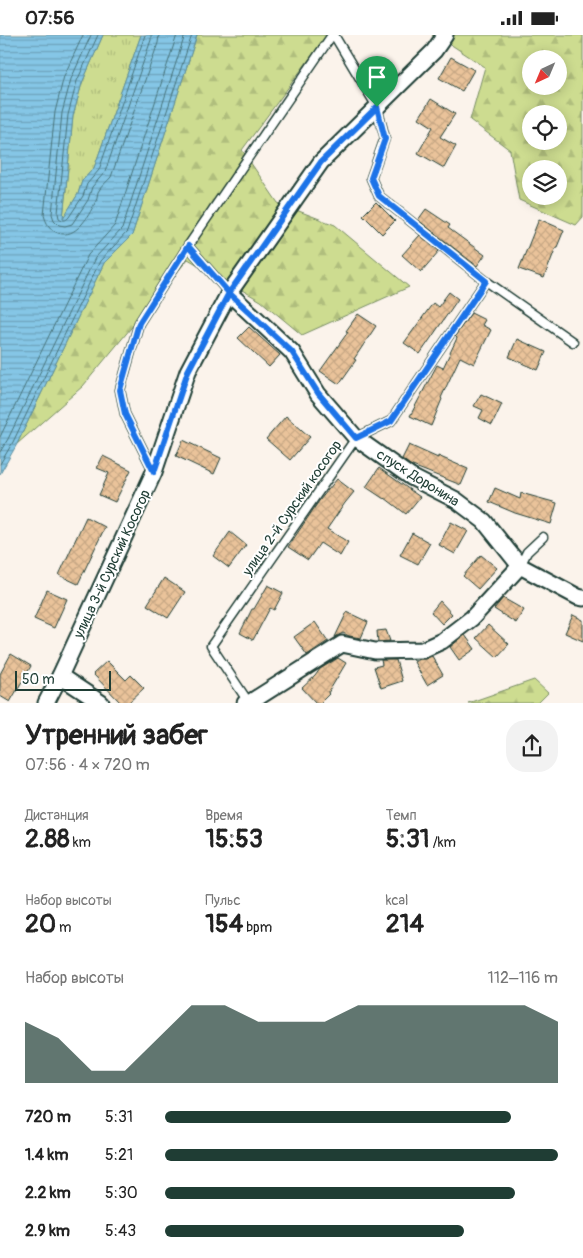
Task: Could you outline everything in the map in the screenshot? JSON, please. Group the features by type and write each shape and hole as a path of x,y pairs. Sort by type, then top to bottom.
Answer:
{"street":[{"name":"улица 3-й Сурский Косогор","path":"46,703 154,472 188,371 229,293 321,162 434,51 445,35"},
{"name":"спуск Доронина","path":"229,293 292,352 318,393 356,438 411,477 456,500 484,521 520,566 583,598"},
{"path":"247,703 342,644 376,651 422,650 442,641 472,618 520,566"},
{"path":"60,676 102,703"}],"lane":[{"path":"154,472 125,414 120,390 139,323 188,246 333,35 377,107 385,139 371,178 379,196 486,281 573,342"},
{"path":"188,246 229,293"},
{"name":"улица 2-й Сурский косогор","path":"247,703 211,646 356,438 391,421 486,281"},
{"path":"520,566 527,552 543,537"}],"green space":[{"path":"103,35 141,35 94,168 82,181 78,194 63,219 73,116 82,83"},
{"path":"197,35 327,35 242,150 278,203 335,225 409,287 302,335 261,301 188,259 83,386 17,444 104,263 132,235"},
{"path":"432,35 583,35 583,217 576,225 530,205 567,205 567,160 522,160 522,201 519,200 510,150 470,120 485,67 450,44"},
{"path":"534,680 548,693 538,703 468,703"}],"water":[{"path":"0,35 103,35 82,83 73,116 63,218 78,194 82,181 94,168 141,35 197,35 132,235 104,263 17,444 0,474"}],"building":[{"path":"451,57 474,70 462,91 439,78"},
{"path":"431,99 455,114 440,137 456,146 444,168 418,153 433,127 419,118"},
{"path":"376,202 395,221 382,234 363,215"},
{"path":"426,209 450,225 448,228 485,255 477,266 418,220"},
{"path":"539,219 564,230 544,278 519,269"},
{"path":"420,235 439,251 421,272 402,255"},
{"path":"449,292 458,299 420,354 404,343 433,303 438,307"},
{"path":"471,313 485,320 482,325 491,330 474,364 460,357 441,398 431,426 410,416 437,365 443,368 457,338 455,336"},
{"path":"358,314 376,326 339,384 320,371 348,332 346,331"},
{"path":"249,327 280,355 269,367 238,338"},
{"path":"517,339 546,352 538,370 509,357"},
{"path":"481,394 502,404 492,425 479,418 483,410 474,406"},
{"path":"286,416 310,437 290,460 266,439"},
{"path":"183,440 221,458 214,474 176,456"},
{"path":"409,445 468,469 461,485 410,465 402,459"},
{"path":"103,456 131,470 115,502 99,495 109,473 97,468"},
{"path":"379,468 420,497 406,514 385,498 366,487"},
{"path":"337,479 354,492 327,529 348,542 340,556 320,543 308,560 288,547 319,501"},
{"path":"495,488 520,499 521,493 557,503 551,524 515,513 489,502"},
{"path":"86,517 105,527 78,584 59,575"},
{"path":"451,522 468,531 455,554 439,545"},
{"path":"230,532 246,545 229,568 213,556"},
{"path":"412,533 430,543 418,564 400,555"},
{"path":"481,555 497,568 478,589 463,576"},
{"path":"164,578 185,592 168,618 147,605"},
{"path":"268,585 283,593 274,610 270,608 253,640 240,633 252,609 254,609"},
{"path":"47,590 67,599 54,628 34,619"},
{"path":"503,598 524,610 516,623 494,609"},
{"path":"440,601 452,614 442,624 431,612"},
{"path":"347,612 368,622 361,638 343,633 335,637"},
{"path":"573,615 583,620 583,641 565,633"},
{"path":"315,622 328,641 307,655 294,637"},
{"path":"488,625 509,644 497,657 476,638"},
{"path":"386,630 390,641 378,642 377,631"},
{"path":"465,635 475,649 459,660 450,647"},
{"path":"11,654 31,666 10,702 0,696 0,674"},
{"path":"432,656 443,675 427,685 414,662"},
{"path":"338,658 346,663 329,694 320,703 316,703 302,688 320,669"},
{"path":"381,660 396,660 402,681 381,688 374,667 382,665"},
{"path":"107,661 126,680 131,675 144,688 128,703 121,703 93,674"}],"route":[{"path":"377,107 321,162 229,293 188,246 139,323 120,390 125,414 154,472 188,371 229,293 292,352 318,393 356,438 391,421 486,281 379,196 371,178 385,139 377,107"}]}
